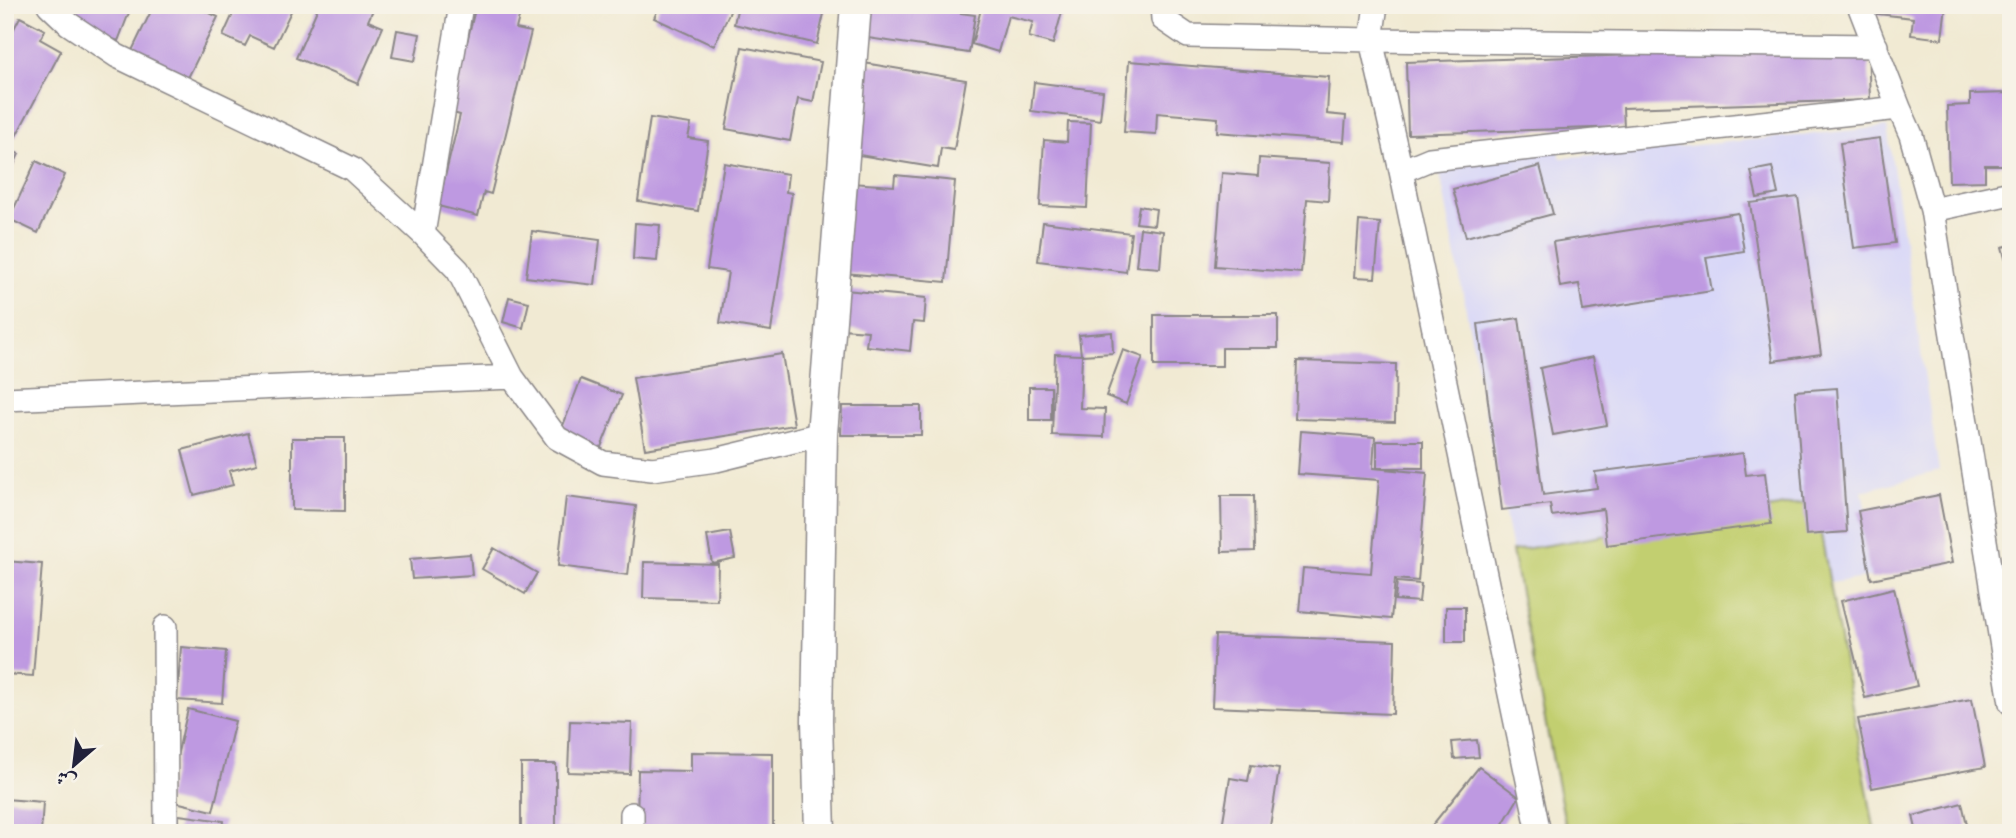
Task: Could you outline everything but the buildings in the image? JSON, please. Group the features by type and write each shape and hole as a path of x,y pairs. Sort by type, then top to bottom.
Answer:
{"street":[{"path":"49,5 69,24 129,63 352,169 458,270 512,377 557,438 603,463 652,469 716,460 822,434"},
{"path":"423,234 461,5"},
{"path":"820,833 817,721 822,434 856,5"},
{"path":"1161,5 1163,19 1188,36 1876,46"},
{"path":"1376,5 1371,40 1401,170 1539,833"},
{"path":"1859,5 1911,135 1933,210 2011,703"},
{"path":"1401,170 1430,159 1899,108"},
{"path":"1933,210 2011,193"},
{"path":"5,399 512,377"},
{"path":"165,627 166,833"}],"shaded area":[{"path":"1887,127 1939,471 1862,491 1878,576 1830,583 1814,501 1512,551 1439,168 1557,147 1561,158"}],"green space":[{"path":"1815,501 1875,833 1567,833 1512,551"}]}
